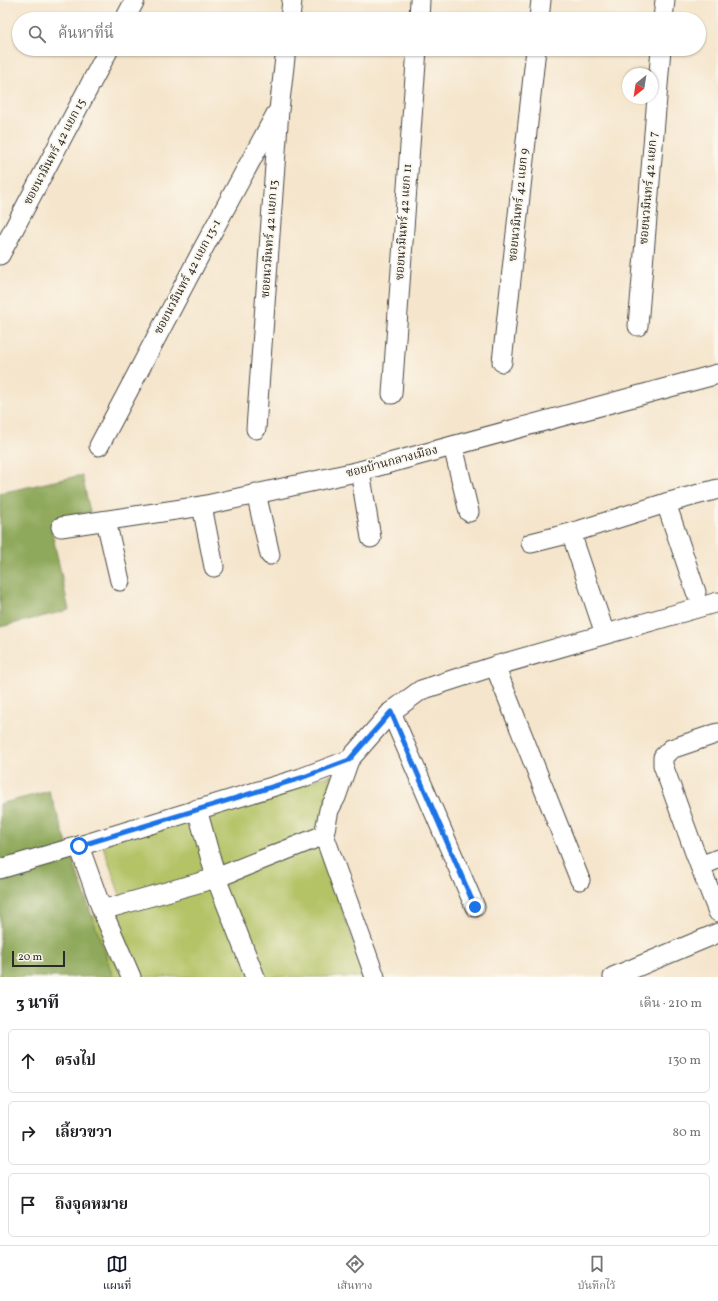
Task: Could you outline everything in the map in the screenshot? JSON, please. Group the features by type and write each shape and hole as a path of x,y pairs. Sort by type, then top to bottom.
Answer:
{"street":[{"path":"129,12 135,0"},
{"path":"291,12 292,0"},
{"path":"419,12 420,0"},
{"path":"540,12 541,0"},
{"path":"664,12 665,0"},
{"name":"ซอยนวมินทร์ 42 แยก 15","path":"0,255 105,56"},
{"name":"ซอยนวมินทร์ 42 แยก 13","path":"256,429 279,110 285,56"},
{"name":"ซอยนวมินทร์ 42 แยก 11","path":"392,394 416,56"},
{"name":"ซอยนวมินทร์ 42 แยก 9","path":"502,362 535,56"},
{"name":"ซอยนวมินทร์ 42 แยก 7","path":"638,326 660,56"},
{"name":"ซอยนวมินทร์ 42 แยก 13-1","path":"99,446 204,247 279,110"},
{"name":"ซอยบ้านกลางเมือง","path":"61,527 202,506 360,471 718,374"},
{"path":"453,446 470,512"},
{"path":"360,471 371,538"},
{"path":"531,542 571,533 666,503 718,490"},
{"path":"256,494 270,555"},
{"path":"666,503 696,592"},
{"path":"202,506 214,567"},
{"path":"106,521 120,582"},
{"path":"571,533 602,625"},
{"path":"375,977 324,835 329,810 336,797 349,760 391,712 421,690 495,666 718,602"},
{"path":"495,666 580,880"},
{"path":"391,712 475,907"},
{"path":"718,733 671,749 663,757 663,765 718,912"},
{"path":"0,868 79,846 301,778 349,760"},
{"path":"198,809 216,878 255,977"},
{"path":"102,910 216,878 324,835"},
{"path":"79,846 102,910 131,977"},
{"path":"700,866 718,859"},
{"path":"620,976 718,932"}],"green space":[{"path":"82,475 90,512 54,520 52,532 69,610 0,627 0,493"},
{"path":"332,775 319,846 366,977 113,977 91,916 125,910 102,843"},
{"path":"49,791 113,977 0,977 0,804"}],"route":[{"path":"79,846 301,778 349,760 391,712 475,907"}]}
